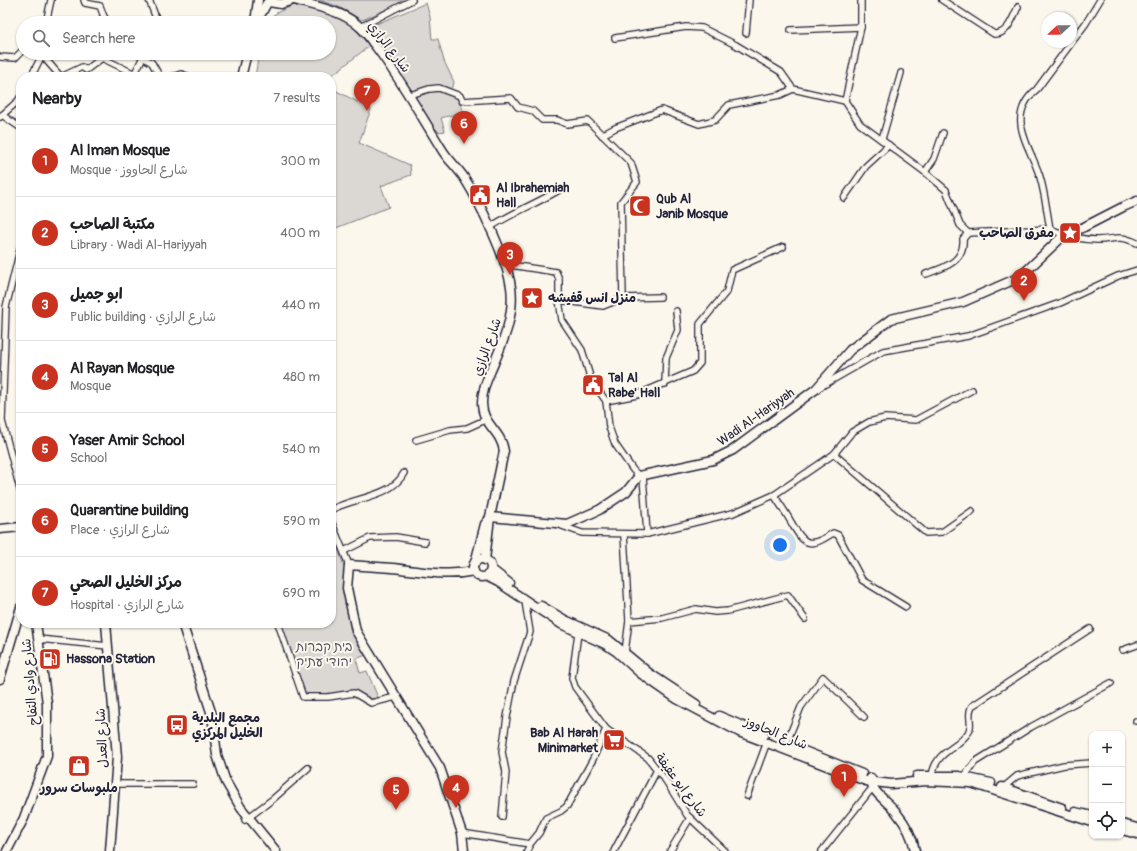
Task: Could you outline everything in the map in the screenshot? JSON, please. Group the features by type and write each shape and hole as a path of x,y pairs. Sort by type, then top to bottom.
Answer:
{"main road":[{"name":"شارع الرازي","path":"258,16 265,1 281,4 294,0 338,12 360,27 388,63 443,151 464,178 489,228 504,264 511,286 512,313 506,335 484,388 483,412 485,420"},
{"path":"242,72 245,60"},
{"path":"1064,235 1084,227 1123,206 1137,201"},
{"name":"Wadi Al-Hariyyah","path":"641,476 713,460 733,450 816,389 850,350 891,319 963,302 1020,277 1064,235"},
{"path":"485,420 499,434 503,441 504,451 490,517 485,560"},
{"path":"490,517 527,519 558,524 574,521 599,510 626,492 641,476"},
{"path":"489,572 478,576 475,567 485,524 490,517"},
{"path":"0,529 16,527"},
{"path":"464,851 462,833 440,768 356,630 347,588 349,565 394,568 423,573 463,574 475,567 480,560 485,560 490,563 489,572"},
{"path":"489,572 537,604 565,620 610,640 649,673 692,702 737,724 872,782 896,811 907,829 915,851"},
{"name":"شارع الحاووز","path":"489,572 498,582 561,624 605,644 617,652 640,673 677,700 739,732 848,775 872,782 891,784 926,781 971,783 1089,821"},
{"path":"0,679 16,624"},
{"name":"شارع وادي التفاح","path":"7,851 24,818 47,756 47,703 37,628"},
{"name":"شارع العدل","path":"106,628 117,757 110,851"},
{"path":"184,628 209,702 208,714 210,735 217,768 229,798 276,851"},
{"path":"872,782 888,778 932,775 964,776 976,778 1089,815"},
{"path":"247,818 271,851"},
{"path":"1125,825 1137,828"},
{"path":"1125,831 1137,834"}],"street":[{"path":"48,16 51,0"},
{"path":"84,0 84,3 100,6 104,16"},
{"path":"149,0 155,16"},
{"path":"360,27 412,0"},
{"path":"746,33 749,0"},
{"path":"861,0 861,27 845,100 860,124 882,139 946,190 960,225 968,233 1050,229 1064,235 1096,240 1126,237 1137,243"},
{"path":"942,0 994,34 998,34 1006,30 1018,7"},
{"path":"1050,229 1040,177 1022,133 1021,112 1028,98 1037,89 1086,23 1100,0"},
{"path":"615,38 686,27 702,28 736,45 781,72 793,90"},
{"path":"791,30 861,27"},
{"path":"0,57 16,57"},
{"path":"34,72 40,60"},
{"path":"48,60 57,72"},
{"path":"72,72 82,67 86,70 99,60"},
{"path":"106,60 127,72"},
{"path":"136,72 142,60"},
{"path":"149,60 157,72"},
{"path":"882,139 901,73"},
{"path":"410,96 429,89 439,88 460,96 462,101 510,98 518,107 533,111 542,120 557,120 567,124 588,121 631,162 637,182 621,202 624,298"},
{"path":"602,135 615,128 662,110 699,124 715,120 729,105 780,95 793,90 845,100"},
{"path":"16,103 1,116 16,125"},
{"path":"925,172 934,159 943,133"},
{"path":"844,198 866,166 889,145"},
{"path":"489,228 504,218 533,206 560,190"},
{"path":"926,274 951,264 957,259 964,246 963,240 968,233"},
{"path":"606,402 637,395 693,371 700,363 700,324 728,291 732,270 783,247"},
{"path":"504,264 556,272 559,278 559,300 562,320 582,350 591,380 606,402 609,427 615,444 633,470 641,476 647,534"},
{"path":"16,266 6,307 1,421 16,475"},
{"path":"816,389 883,351 968,336 1060,303 1118,276 1137,270"},
{"path":"559,300 600,306 624,298 660,296"},
{"path":"665,384 666,358 678,330 676,311"},
{"path":"558,524 582,533 624,535 647,534 733,514 774,495 834,454 852,432 869,422 885,418 916,420 972,390"},
{"path":"416,440 450,430 467,428 485,420"},
{"path":"834,454 926,533 942,532 972,511"},
{"path":"336,508 391,488 404,473"},
{"path":"774,495 799,537 809,543 820,541 833,533 838,535 862,580 906,607"},
{"path":"624,535 629,621 625,652"},
{"path":"336,536 349,565"},
{"path":"344,551 370,538 396,537 425,542"},
{"path":"629,621 662,618 696,609 715,612 728,611 788,595 805,619"},
{"path":"502,817 506,772 502,752 507,717 514,681 530,632 525,601"},
{"path":"280,628 303,697 328,698 354,693 371,703 396,698"},
{"path":"932,775 937,760 967,734 971,728 969,711 972,706 1090,629"},
{"name":"شارع ابو عفيفة","path":"578,633 572,681 606,729 648,758 690,818 725,851"},
{"path":"39,640 108,646"},
{"path":"1123,650 1137,645"},
{"path":"786,744 801,707 823,677 864,717"},
{"path":"964,776 975,762 1030,727 1111,683"},
{"path":"527,851 530,844 539,834 546,818 558,813 567,806 593,759 606,729"},
{"path":"747,796 767,742"},
{"path":"1004,787 1017,776 1023,774 1064,765 1089,763"},
{"path":"247,818 274,799 308,768"},
{"path":"614,851 657,770"},
{"path":"823,851 872,782"},
{"path":"115,784 193,784"},
{"path":"670,851 690,818"},
{"path":"462,833 530,844"}],"green space":[{"path":"318,0 408,0 362,20 337,6"},
{"path":"426,3 430,17 432,39 438,39 444,61 454,82 450,89 436,86 427,87 414,92 407,86 371,34 374,25"},
{"path":"294,5 334,14 354,26 369,46 336,72 256,72 258,60 336,60 336,16 273,16 276,13"},
{"path":"436,90 458,98 463,112 441,118 445,131 439,132 429,122 415,99 416,96"},
{"path":"336,91 371,109 359,143 410,165 411,175 381,186 389,207 336,228"},
{"name":"בית קברות יהודי עתיק","path":"336,543 345,569 351,625 366,655 356,659 360,673 367,671 379,700 368,698 355,691 317,697 306,693 301,685 283,628 336,628"}],"place":[{"name":"مركز الخليل الصحي","path":"367,111"},
{"name":"Quarantine building","path":"464,144"},
{"name":"Al Ibrahemiah Hall","path":"480,195"},
{"name":"Qub Al Janib Mosque","path":"640,206"},
{"name":"مفرق الصاحب","path":"1070,233"},
{"name":"ابو جميل","path":"510,275"},
{"name":"منزل انس قفيشه","path":"532,298"},
{"name":"مكتبة الصاحب","path":"1024,301"},
{"name":"Tal Al Rabe' Hall","path":"593,385"},
{"name":"Hassona Station","path":"50,659"},
{"name":"مجمع البلدية الخليل المركزي","path":"177,725"},
{"name":"Bab Al Harah Minimarket","path":"614,740"},
{"name":"ملبوسات سرور","path":"79,766"},
{"name":"Al Iman Mosque","path":"844,797"},
{"name":"Al Rayan Mosque","path":"456,808"},
{"name":"Yaser Amir School","path":"396,810"}]}
